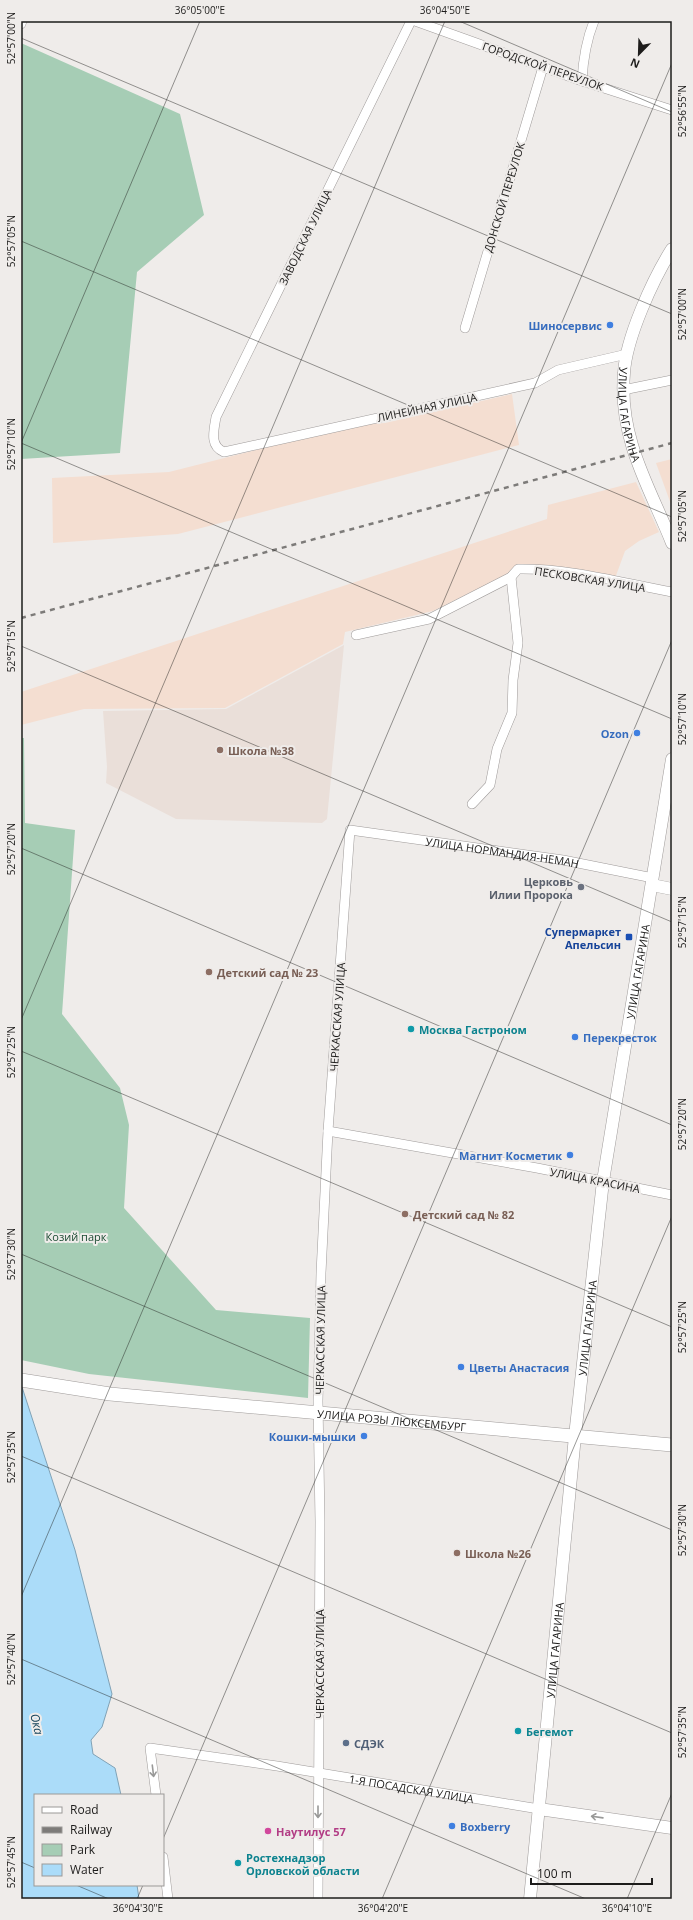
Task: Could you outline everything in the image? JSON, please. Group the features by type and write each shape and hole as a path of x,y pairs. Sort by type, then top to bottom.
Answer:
{"main road":[{"name":"УЛИЦА ГАГАРИНА","path":"672,249 664,261 642,312 627,354 623,390 624,410 632,444 647,486 672,543"},
{"name":"УЛИЦА ГАГАРИНА","path":"530,1899 575,1436 603,1180 672,760"},
{"name":"УЛИЦА НОРМАНДИЯ-НЕМАН","path":"652,881 672,889"},
{"name":"УЛИЦА РОЗЫ ЛЮКСЕМБУРГ","path":"21,1380 110,1394 672,1445"},
{"name":"1-Я ПОСАДСКАЯ УЛИЦА","path":"539,1809 672,1828"}],"street":[{"name":"ЗАВОДСКАЯ УЛИЦА","path":"224,452 218,449 214,444 216,417 411,21"},
{"name":"ГОРОДСКОЙ ПЕРЕУЛОК","path":"415,21 582,81 672,110"},
{"path":"582,81 588,36 594,21"},
{"name":"ДОНСКОЙ ПЕРЕУЛОК","path":"465,328 543,67"},
{"name":"ЛИНЕЙНАЯ УЛИЦА","path":"224,452 535,383 558,370 627,354"},
{"path":"623,390 672,380"},
{"name":"ПЕСКОВСКАЯ УЛИЦА","path":"356,635 429,619 511,577 518,569 536,569 672,592"},
{"path":"472,804 490,785 497,749 512,713 513,680 518,644 511,577"},
{"name":"УЛИЦА НОРМАНДИЯ-НЕМАН","path":"350,830 563,860 652,881"},
{"name":"ЧЕРКАССКАЯ УЛИЦА","path":"318,1899 320,1530 318,1414 321,1273 328,1130 350,830"},
{"name":"УЛИЦА КРАСИНА","path":"328,1130 603,1180 672,1195"},
{"name":"1-Я ПОСАДСКАЯ УЛИЦА","path":"156,1794 150,1748 318,1773 539,1809"},
{"path":"164,1865 168,1899"}],"shaded area":[{"path":"512,394 519,445 178,534 53,543 52,478 169,472 355,425 385,423"},
{"path":"672,459 672,507 656,463"},
{"path":"636,482 659,532 639,541 625,551 614,581 562,571 548,566 518,565 510,573 433,611 345,632 343,644 225,708 84,709 21,725 21,692 547,519 548,505"},
{"name":"Школа №38","path":"344,645 327,819 322,823 176,819 106,783 107,767 103,711 226,709"}],"green space":[{"path":"21,43 180,114 204,215 137,272 120,453 21,459"},
{"name":"Козий парк","path":"21,738 24,738 25,823 75,830 62,1014 120,1088 129,1125 124,1208 216,1310 310,1318 308,1398 89,1374 21,1360"}],"water":[{"name":"Ока","path":"21,1384 75,1550 112,1694 102,1727 91,1740 93,1754 115,1768 121,1794 34,1794 34,1886 137,1886 139,1899 21,1899"}],"railway":[{"path":"21,618 672,443"}],"place":[{"name":"Шиносервис","path":"610,325"},
{"name":"Ozon","path":"637,733"},
{"name":"Школа №38","path":"220,750"},
{"name":"Церковь Илии Пророка","path":"581,887"},
{"name":"Супермаркет Апельсин","path":"629,937"},
{"name":"Детский сад № 23","path":"209,972"},
{"name":"Москва Гастроном","path":"411,1029"},
{"name":"Перекресток","path":"575,1037"},
{"name":"Магнит Косметик","path":"570,1155"},
{"name":"Детский сад № 82","path":"405,1214"},
{"name":"Цветы Анастасия","path":"461,1367"},
{"name":"Кошки-мышки","path":"364,1436"},
{"name":"Школа №26","path":"457,1553"},
{"name":"Бегемот","path":"518,1731"},
{"name":"СДЭК","path":"346,1743"},
{"name":"Boxberry","path":"452,1826"},
{"name":"Наутилус 57","path":"268,1831"},
{"name":"Ростехнадзор Орловской области","path":"238,1863"}]}
